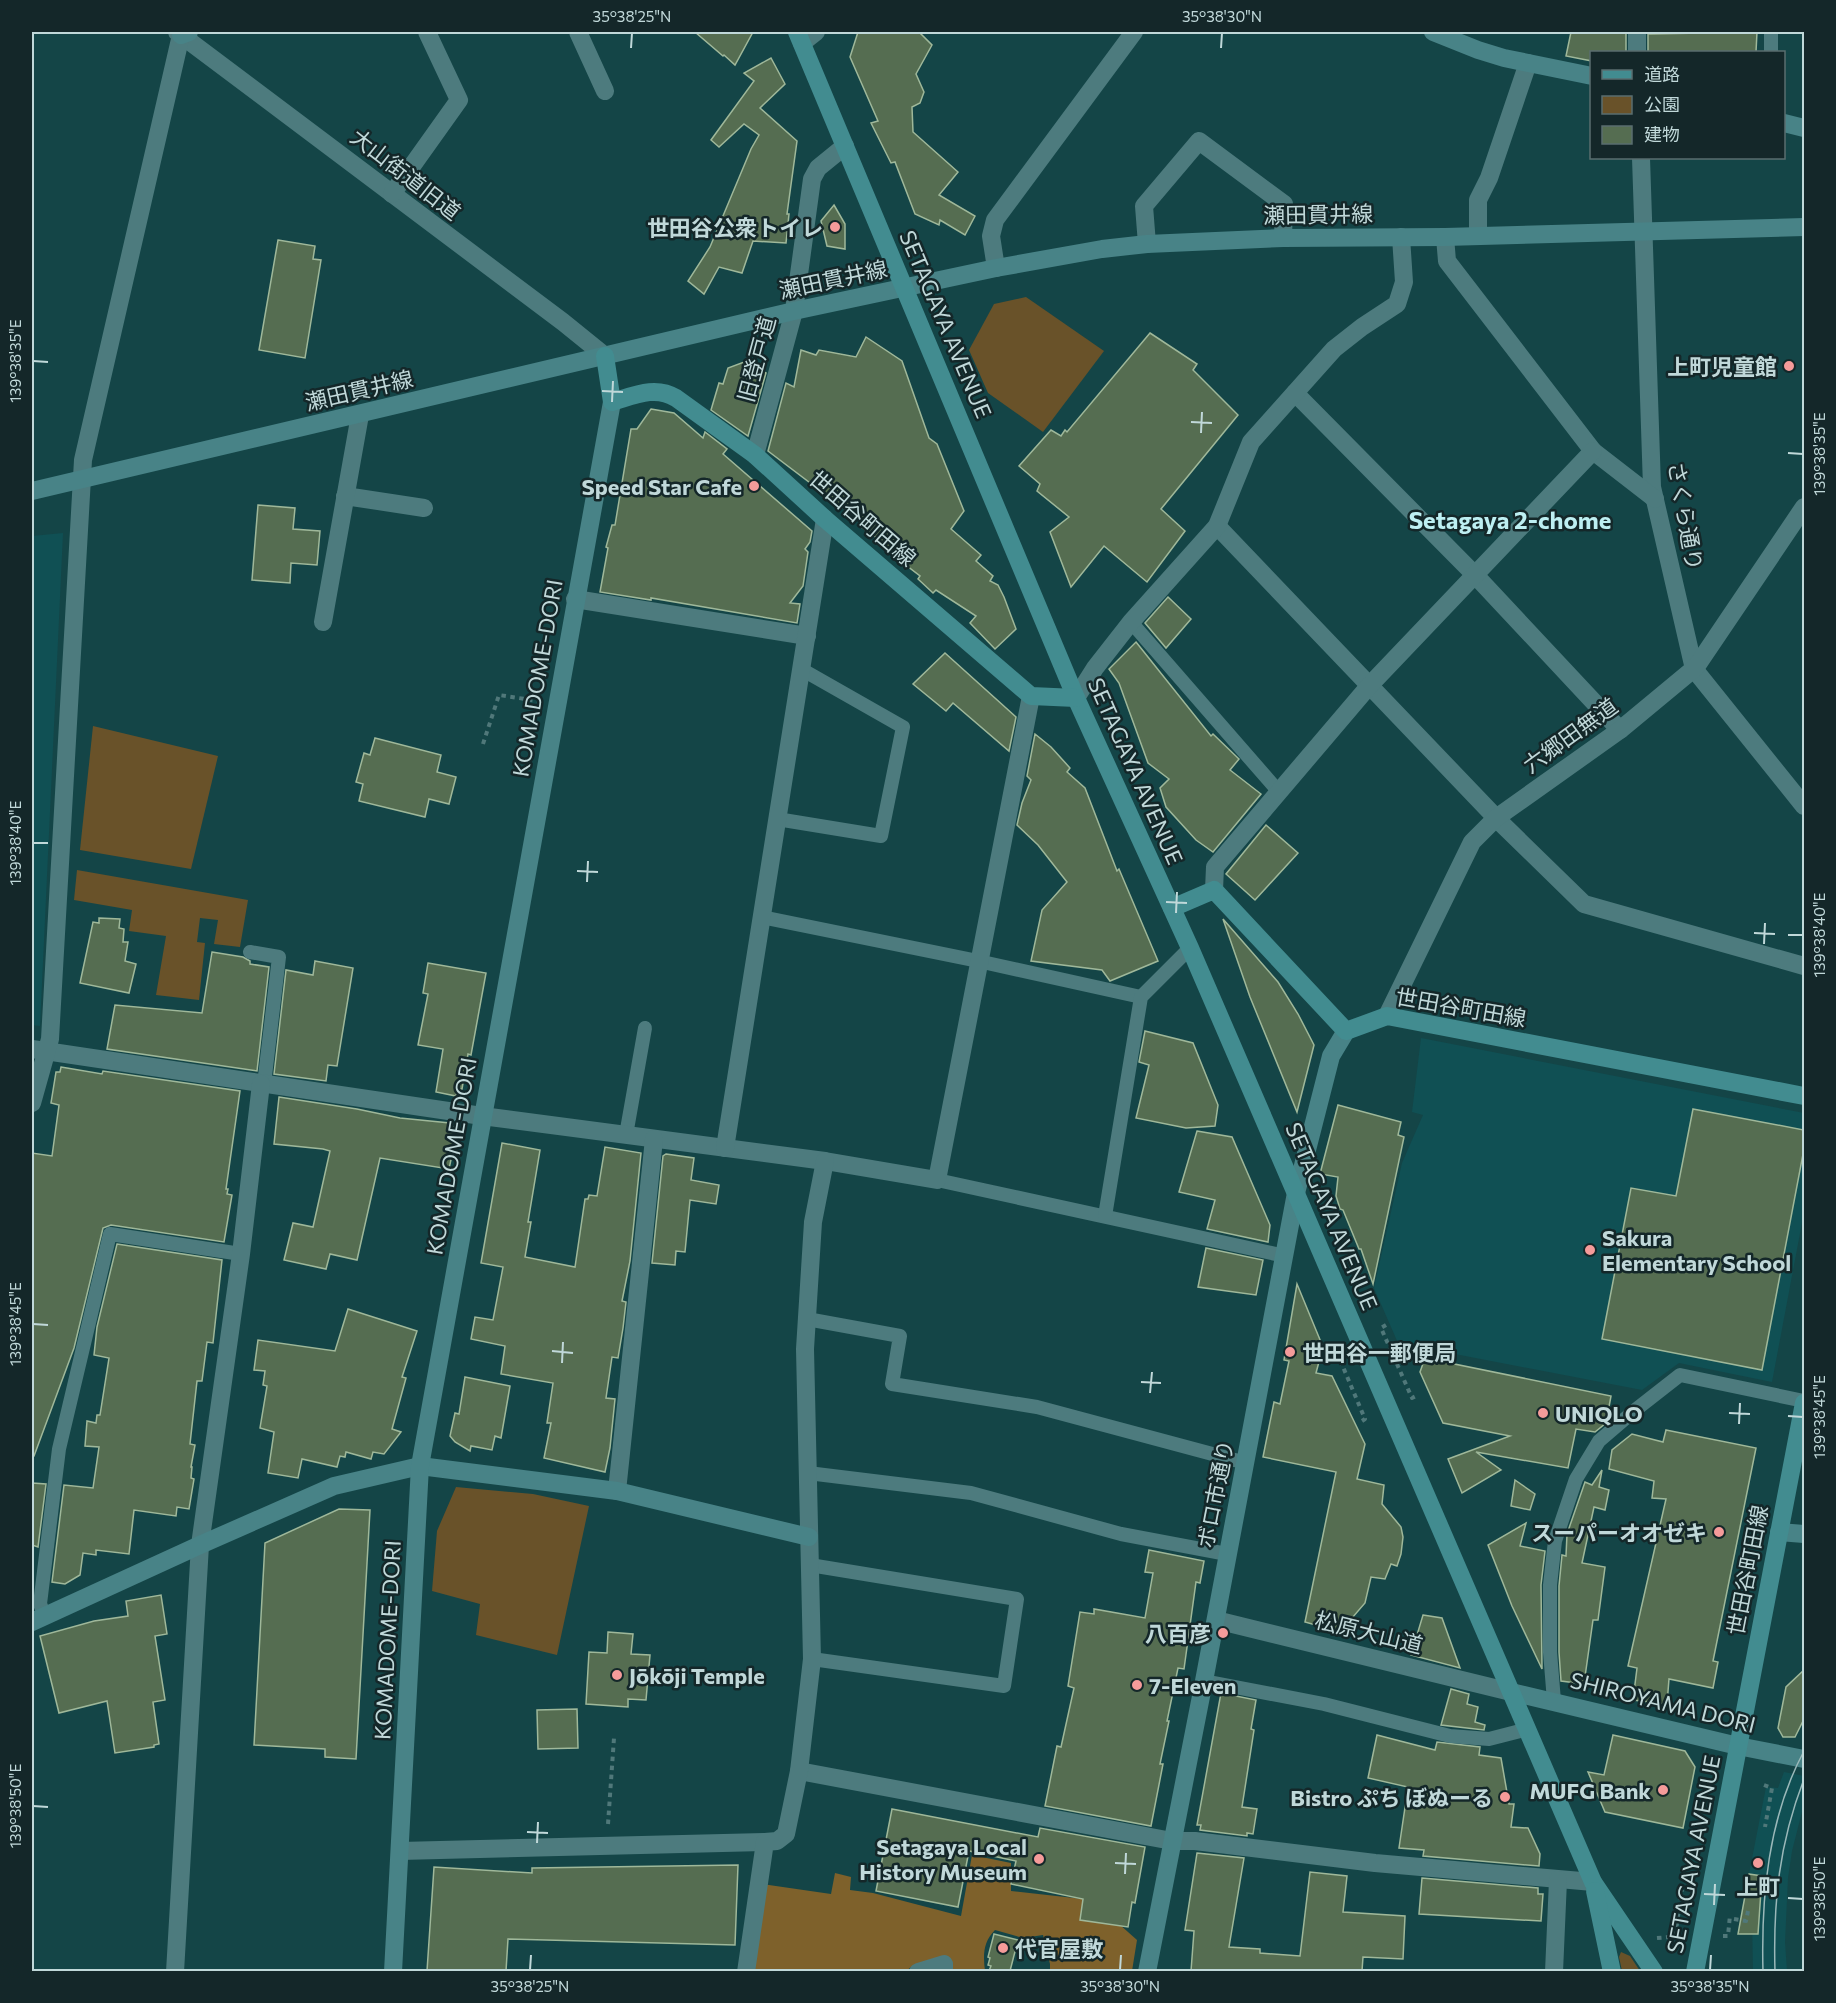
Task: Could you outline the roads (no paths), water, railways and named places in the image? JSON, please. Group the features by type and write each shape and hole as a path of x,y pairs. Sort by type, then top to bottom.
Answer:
{"main road":[{"name":"SETAGAYA AVENUE","path":"805,36 845,146 906,287 1076,698 1190,948 1593,1882"},
{"name":"KOMADOME-DORI","path":"605,356 612,402"},
{"name":"世田谷町田線","path":"612,402 650,391 668,393 755,455 825,519 1031,696"},
{"path":"1031,696 1076,698"},
{"path":"1172,908 1214,890 1346,1031"},
{"name":"世田谷町田線","path":"1346,1031 1388,1016 1804,1096"},
{"name":"世田谷町田線","path":"1738,1746 1804,1402"},
{"name":"SETAGAYA AVENUE","path":"1695,1971 1738,1746"},
{"path":"1593,1882 1612,1971"},
{"path":"1593,1882 1654,1971"}],"street":[{"path":"392,194 459,100 428,32"},
{"path":"578,32 605,91"},
{"path":"996,268 991,236 995,220 1134,32"},
{"path":"1433,32 1478,50 1590,76"},
{"path":"1637,32 1637,51"},
{"path":"32,1103 40,1050 51,1039 81,479 182,33"},
{"name":"大山街道旧道","path":"182,33 605,356"},
{"path":"1478,236 1478,200 1489,178 1528,63"},
{"path":"1785,123 1804,128"},
{"path":"1147,244 1144,206 1199,141 1284,204 1282,238"},
{"name":"旧登戸道","path":"755,455 794,311 812,179 818,168 845,146"},
{"name":"さくら通り","path":"1641,159 1652,487 1694,669 1804,806"},
{"name":"瀬田貫井線","path":"32,491 794,311 1053,257 1147,244 1282,238 1445,237 1804,226"},
{"path":"1076,698 1131,622 1217,526 1251,442 1334,350 1362,327 1397,304 1404,282 1401,237"},
{"path":"1445,237 1447,261 1593,452 1655,499"},
{"path":"1295,393 1475,575 1620,730"},
{"name":"KOMADOME-DORI","path":"393,1971 420,1466 612,402"},
{"path":"323,622 360,415"},
{"path":"1214,890 1215,867 1370,686 1593,452"},
{"path":"345,496 424,508"},
{"name":"六郷田無道","path":"1388,1016 1472,842 1496,818 1620,730 1694,669 1804,507"},
{"path":"724,1148 825,519"},
{"path":"1217,526 1496,818 1584,904 1804,966"},
{"path":"575,599 807,636"},
{"path":"40,1050 482,1116 825,1161 937,1180 1031,696"},
{"name":"ボロ市通り","path":"1147,1971 1296,1193 1331,1056 1346,1031"},
{"path":"175,1971 200,1545 241,1254 261,1084"},
{"path":"617,1491 654,1139"},
{"path":"400,1851 765,1842 777,1841 786,1834 799,1772 813,1659 805,1349 813,1222 825,1161"},
{"path":"38,1619 334,1486 420,1466 617,1491 809,1537"},
{"path":"1779,1532 1804,1534"},
{"name":"松原大山道","path":"1216,1620 1510,1692"},
{"name":"SHIROYAMA DORI","path":"1510,1692 1738,1746 1804,1759"},
{"path":"799,1772 1172,1841 1195,1841 1374,1863 1593,1882"},
{"path":"746,1971 765,1842"},
{"path":"1554,1971 1558,1880"},
{"path":"918,1971 944,1964 944,1971"}],"lane":[{"path":"1771,32 1771,51"},
{"path":"1131,622 1279,792"},
{"path":"777,819 881,836 903,727 801,669"},
{"path":"762,917 1141,997"},
{"path":"1105,1216 1141,997 1190,948"},
{"path":"250,952 279,957 265,1076 261,1084"},
{"path":"626,1135 645,1028"},
{"path":"937,1180 1285,1256"},
{"path":"38,1619 59,1449 110,1234 241,1254"},
{"path":"807,1319 900,1336 892,1384 1037,1407 1246,1463"},
{"path":"1554,1701 1551,1681 1550,1585 1555,1540 1576,1479 1599,1441 1680,1376 1804,1402"},
{"path":"808,1473 971,1493 1121,1534 1227,1554"},
{"path":"810,1565 1017,1599 1004,1686 813,1659"},
{"path":"1204,1681 1324,1704 1450,1736 1489,1739 1528,1729"}],"tram line":[{"path":"1763,1972 1764,1915 1769,1859 1782,1803 1804,1751"},
{"path":"1775,1972 1775,1921 1779,1874 1795,1803 1804,1779"}],"place":[{"name":"世田谷公衆トイレ","path":"835,227"},
{"name":"上町児童館","path":"1789,366"},
{"name":"Speed Star Cafe","path":"754,486"},
{"name":"Sakura Elementary School","path":"1590,1250"},
{"name":"世田谷一郵便局","path":"1290,1352"},
{"name":"UNIQLO","path":"1543,1413"},
{"name":"スーパーオオゼキ","path":"1719,1532"},
{"name":"八百彦","path":"1223,1633"},
{"name":"Jōkōji Temple","path":"617,1675"},
{"name":"7-Eleven","path":"1137,1685"},
{"name":"MUFG Bank","path":"1663,1790"},
{"name":"Bistro ぷち ぼぬーる","path":"1505,1797"},
{"name":"Setagaya Local History Museum","path":"1039,1859"},
{"name":"上町","path":"1758,1863"},
{"name":"代官屋敷","path":"1003,1948"}],"district":[{"name":"Setagaya 2-chome","path":"1510,519"}]}
